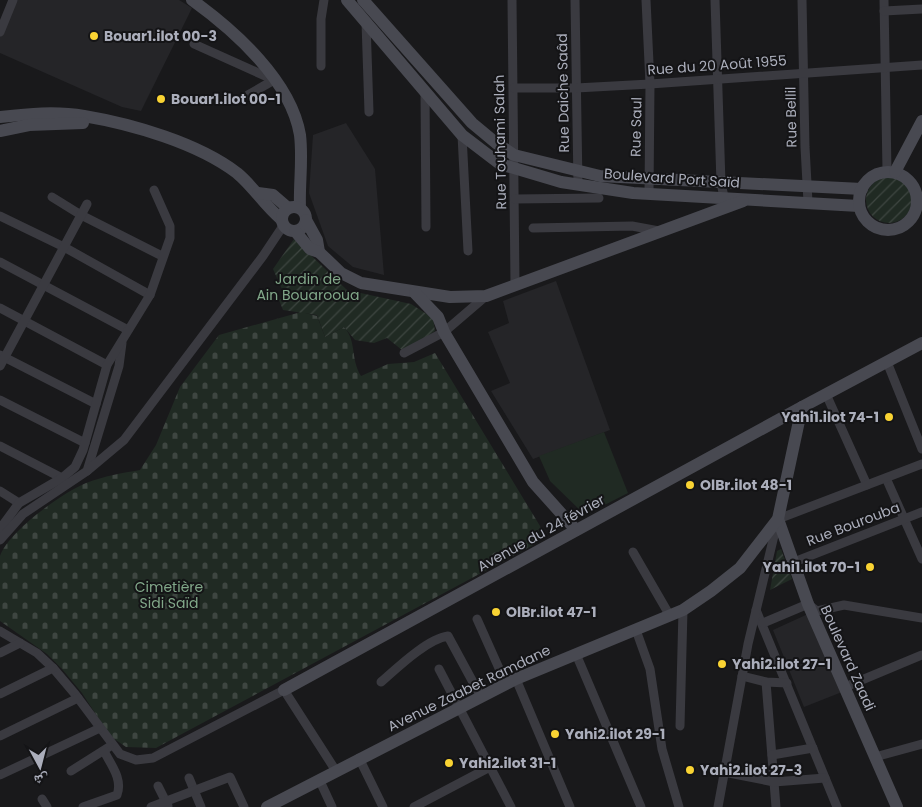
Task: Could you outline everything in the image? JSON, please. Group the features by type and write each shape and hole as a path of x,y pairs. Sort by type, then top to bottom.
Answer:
{"main road":[{"path":"192,0 240,40 262,63 292,108 300,135 302,162 294,208"},
{"name":"Boulevard Port Saïd","path":"347,0 462,135 500,164 578,185 649,194 859,206"},
{"path":"363,1 472,123 514,155 600,176 649,180 862,189"},
{"path":"0,117 60,114 83,116 116,123 164,137 202,153 236,173 258,193 265,206 310,250 319,252 351,279 361,283 415,293 450,297 486,296 748,199"},
{"path":"891,172 922,121"},
{"path":"0,131 29,125 116,123"},
{"path":"891,172 909,180 919,193 920,206 910,220 897,228 889,230 874,226 867,221 859,206 862,189 872,176 891,172"},
{"path":"258,193 273,195 305,215 317,240 319,252"},
{"path":"286,225 283,213 294,208"},
{"path":"286,225 302,228 306,220"},
{"path":"415,293 438,316 444,332 533,482 576,530"},
{"name":"Avenue du 24 février","path":"284,690 802,406 922,343"},
{"name":"Avenue Zaabet Ramdane","path":"270,806 359,758 511,681 683,610 740,568 778,519 802,406"},
{"name":"Boulevard Zaadi","path":"778,519 808,604 897,807"}],"street":[{"path":"0,32 13,0"},
{"path":"321,66 321,19 324,0"},
{"name":"Rue Touhami Salah","path":"512,0 515,284"},
{"name":"Rue Daiche Saâd","path":"575,0 578,185"},
{"name":"Rue Saul","path":"646,0 650,84 649,194"},
{"path":"715,0 721,183 724,197"},
{"name":"Rue Bellil","path":"802,0 808,202"},
{"path":"884,0 891,172"},
{"path":"363,1 366,23 369,112"},
{"path":"884,11 922,9"},
{"path":"194,44 274,80"},
{"name":"Rue du 20 Août 1955","path":"514,88 576,88 650,84 922,65"},
{"path":"248,95 274,80"},
{"path":"425,91 426,227"},
{"path":"462,135 468,251"},
{"path":"1,536 20,503 62,478 75,466 85,443 107,365 150,295 162,256 170,238 170,226 154,190"},
{"path":"52,196 81,215 162,256"},
{"path":"515,199 599,198"},
{"path":"87,204 2,359 96,404"},
{"path":"0,216 64,247 150,295"},
{"path":"1,536 23,514 87,472 124,440 286,225"},
{"path":"533,228 632,226 659,232"},
{"path":"0,262 44,285 126,334"},
{"path":"404,353 444,332 486,296"},
{"path":"0,308 107,365"},
{"path":"87,472 126,334"},
{"path":"887,362 922,449"},
{"path":"826,394 866,485"},
{"path":"0,400 85,443"},
{"path":"0,446 62,478"},
{"path":"718,807 742,676 778,519 922,464"},
{"path":"886,478 922,559"},
{"path":"0,491 20,503"},
{"name":"Rue Bourouba","path":"794,562 922,512"},
{"path":"633,552 670,616"},
{"path":"763,623 808,604 817,611 844,605 922,618"},
{"path":"680,726 683,610"},
{"path":"756,610 763,623 837,807"},
{"path":"477,619 511,681 570,807"},
{"path":"636,630 650,669 662,749 679,807"},
{"name":"Avenue du 24 février","path":"0,631 36,653 53,668 120,754 136,760 153,758 174,749 284,690"},
{"path":"380,682 401,664 433,642 448,636 481,696"},
{"path":"0,653 20,643"},
{"path":"576,654 641,807"},
{"path":"845,687 922,655"},
{"path":"0,694 53,668"},
{"path":"439,669 510,807"},
{"path":"742,676 766,682 787,683"},
{"path":"766,682 776,807"},
{"path":"284,690 336,771"},
{"path":"0,736 78,698"},
{"path":"0,775 100,728"},
{"path":"875,757 922,744"},
{"path":"71,771 114,745"},
{"path":"772,755 813,748"},
{"path":"86,806 116,795 119,788 119,781 104,750"},
{"path":"359,758 383,807"},
{"path":"414,807 490,768"},
{"path":"724,772 774,782 825,778"},
{"path":"151,807 167,804 230,777 244,807"},
{"path":"189,778 201,807"},
{"path":"319,779 332,807"},
{"path":"158,786 167,804"}],"shaded area":[{"path":"17,0 179,0 192,8 141,111 122,107 0,53 0,35"},
{"path":"346,123 375,169 384,275 353,267 328,246 309,193 313,135"},
{"path":"556,281 610,430 533,459 491,391 510,383 488,332 509,323 503,301"},
{"path":"808,614 842,692 804,707 773,630"}],"green space":[{"path":"889,177 902,181 908,187 912,200 908,213 902,219 889,223 876,219 870,213 866,200 870,187 876,181"},
{"name":"Jardin de Ain Bouarooua","path":"294,239 347,290 411,304 433,318 435,331 421,341 402,350 387,338 374,343 355,340 344,327 325,337 317,315 283,310 279,300 285,296 273,269"},
{"name":"Cimetière Sidi Saïd","path":"301,312 317,316 325,337 344,327 351,338 356,363 361,376 388,364 414,362 435,353 540,526 542,534 537,543 156,748 126,747 110,736 82,693 47,654 0,621 0,556 14,535 37,514 64,495 86,483 140,470 156,445 180,387 219,335"},
{"path":"604,432 628,493 585,515 550,481 539,456"},
{"path":"781,549 792,579 770,590 777,551"}],"place":[{"name":"Bouar1.ilot 00-3","path":"94,36"},
{"name":"Bouar1.ilot 00-1","path":"161,99"},
{"name":"Yahi1.ilot 74-1","path":"889,417"},
{"name":"OlBr.ilot 48-1","path":"690,485"},
{"name":"Yahi1.ilot 70-1","path":"870,567"},
{"name":"OlBr.ilot 47-1","path":"496,612"},
{"name":"Yahi2.ilot 27-1","path":"722,664"},
{"name":"Yahi2.ilot 29-1","path":"555,734"},
{"name":"Yahi2.ilot 31-1","path":"449,763"},
{"name":"Yahi2.ilot 27-3","path":"690,770"}]}
